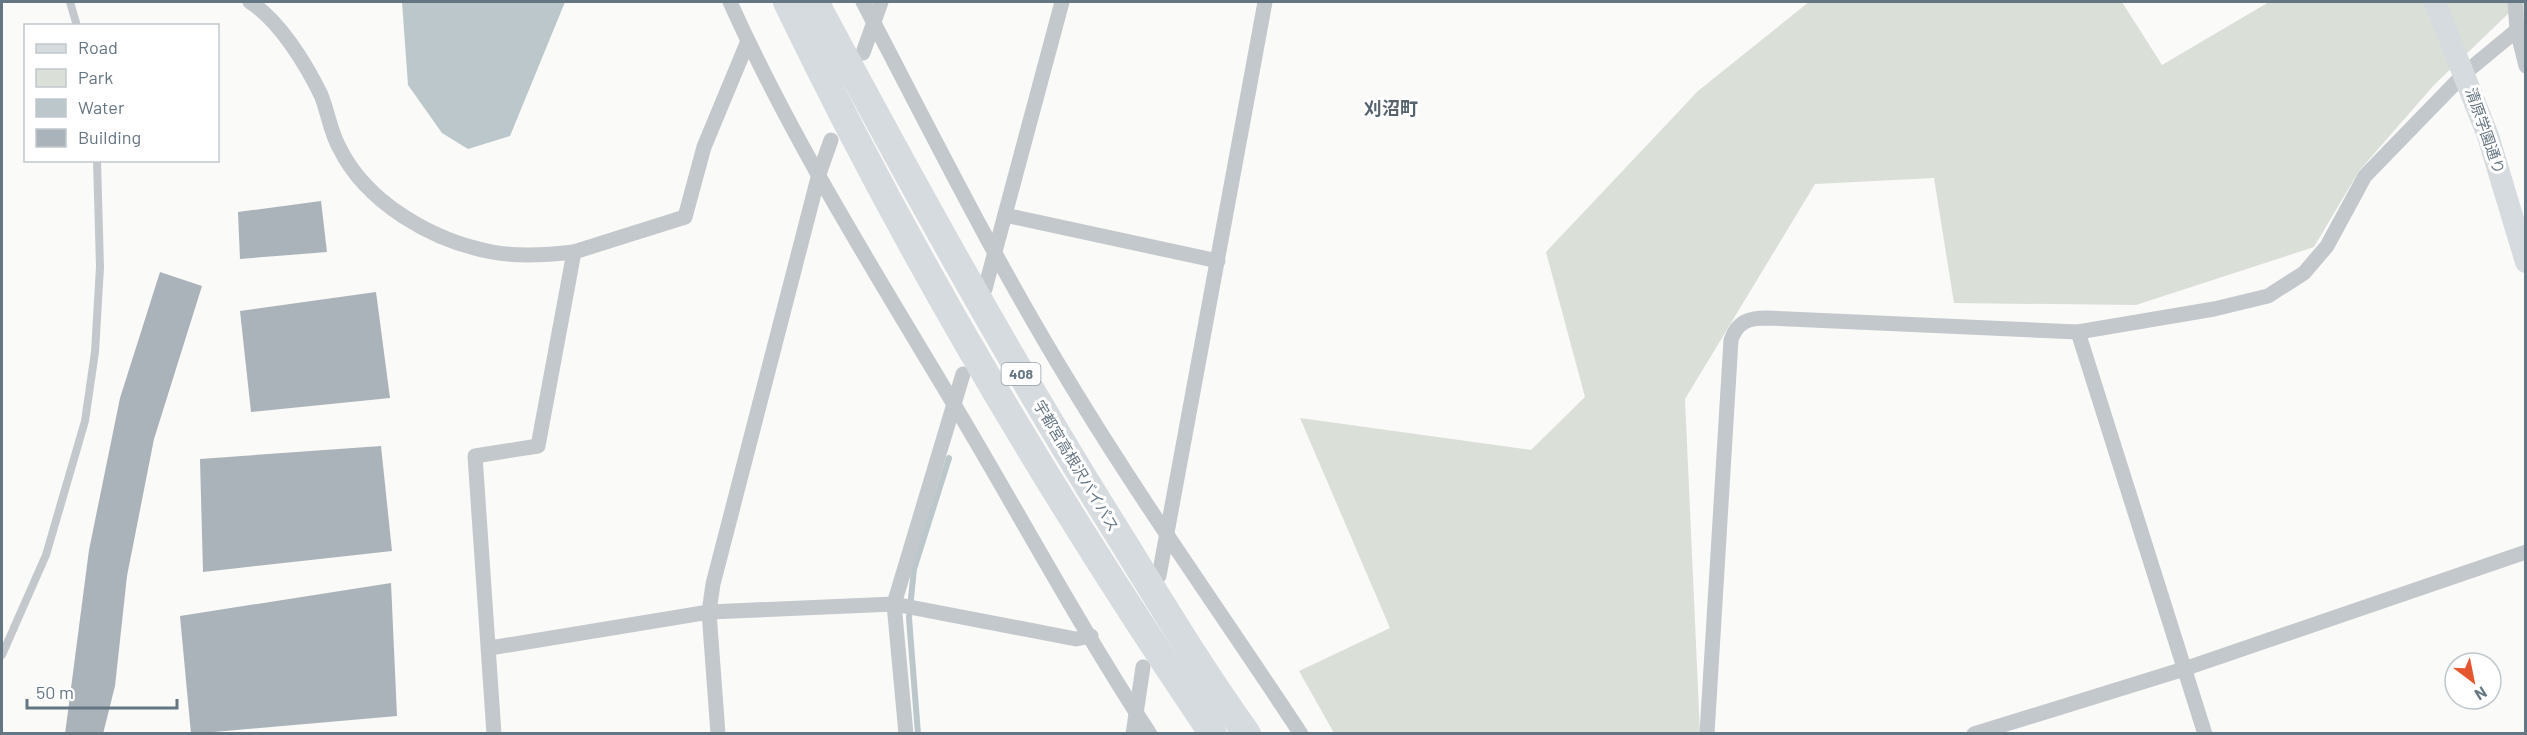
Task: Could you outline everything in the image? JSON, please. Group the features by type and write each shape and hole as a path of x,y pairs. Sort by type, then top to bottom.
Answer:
{"highway":[{"name":"宇都宮高根沢バイパス","path":"787,2 870,169 944,305 1122,598 1213,734"},
{"name":"宇都宮高根沢バイパス","path":"814,2 924,208 1063,447 1181,635 1247,734"}],"street":[{"path":"250,2 293,46 321,96 339,148 368,188 407,218 446,239 493,252 550,255 574,252 685,218 704,147 748,41"},
{"path":"730,2 748,41 819,174 1150,734"},
{"path":"863,2 995,251 1070,384 1167,536 1301,734"},
{"path":"863,53 881,2"},
{"path":"985,289 1062,2"},
{"path":"1159,576 1265,2"},
{"name":"清原学園通り","path":"2435,2 2465,73 2526,262"},
{"path":"2515,2 2517,30 2526,66"},
{"path":"1707,734 1731,340 1735,328 1745,321 1767,318 2078,332 2214,309 2268,296 2304,273 2327,246 2365,176 2465,73 2517,30"},
{"path":"718,734 709,612 713,584 819,174 831,140"},
{"path":"1005,215 1218,261"},
{"path":"494,734 490,648 475,456 538,446 574,252"},
{"path":"2078,332 2205,734"},
{"path":"906,734 894,604 963,374"},
{"path":"1974,734 2184,669 2526,552"},
{"path":"490,648 709,612 894,604 1076,639 1091,636"},
{"path":"1133,734 1143,667"}],"lane":[{"path":"70,2 76,24"},
{"path":"2,655 46,555 85,421 95,352 100,267 97,162"}],"green space":[{"path":"1809,2 2122,2 2162,65 2269,2 2525,2 2525,20 2510,12 2434,85 2359,171 2314,247 2136,305 1954,303 1934,178 1815,184 1685,399 1700,733 1334,733 1299,671 1390,628 1300,418 1531,450 1585,397 1546,252 1698,91"}],"water":[{"path":"402,2 565,2 510,136 468,149 442,133 408,85"}],"building":[{"path":"321,201 327,252 240,259 238,212"},
{"path":"160,272 202,286 154,439 127,576 115,686 103,734 65,734 89,550 120,398"},
{"path":"376,292 390,398 251,412 240,311"},
{"path":"381,446 392,551 203,572 200,459"},
{"path":"391,583 397,716 191,734 180,616"}],"waterway":[{"path":"918,734 909,618 914,569 949,458"}],"district":[{"name":"刈沼町","path":"1391,109"}]}
